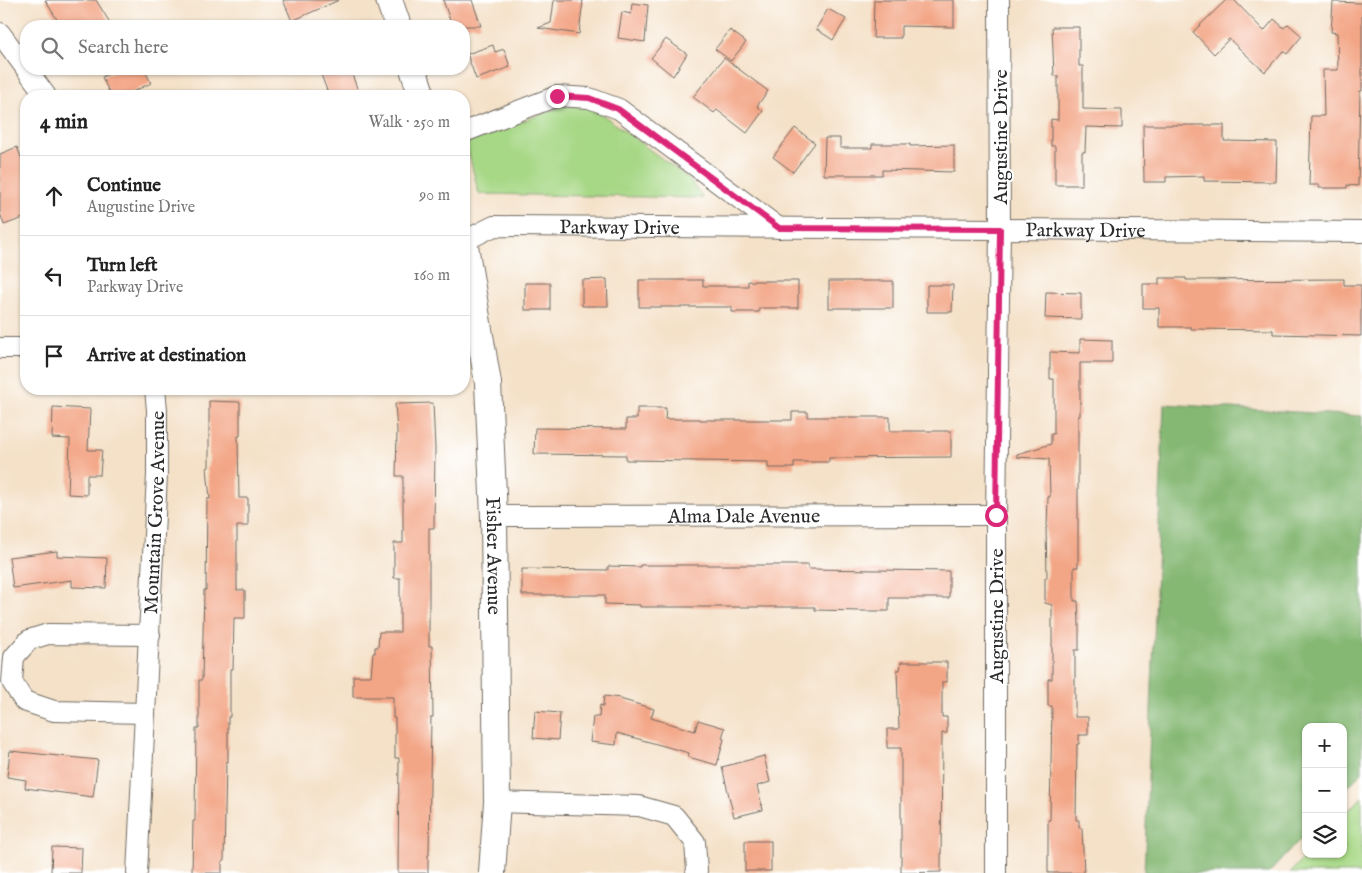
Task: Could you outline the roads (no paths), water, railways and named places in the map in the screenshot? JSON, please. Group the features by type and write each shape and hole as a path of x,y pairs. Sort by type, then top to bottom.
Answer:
{"street":[{"path":"389,0 396,20"},
{"name":"Augustine Drive","path":"996,873 996,515 1000,229 999,0"},
{"path":"0,33 20,60"},
{"path":"31,75 42,90"},
{"path":"415,75 420,90"},
{"path":"470,130 557,96 589,98 618,109 779,228"},
{"name":"Parkway Drive","path":"470,237 494,226 1362,232"},
{"name":"Fisher Avenue","path":"470,276 488,383 494,516 497,802 492,873"},
{"path":"0,348 20,348"},
{"name":"Mountain Grove Avenue","path":"137,873 157,475 156,395"},
{"name":"Alma Dale Avenue","path":"494,516 996,515"},
{"name":"Mountain Grove Avenue","path":"145,713 54,711 24,700 12,682 14,657 29,640 48,634 150,635"},
{"path":"497,802 638,806 674,816 695,842 696,873"}]}
